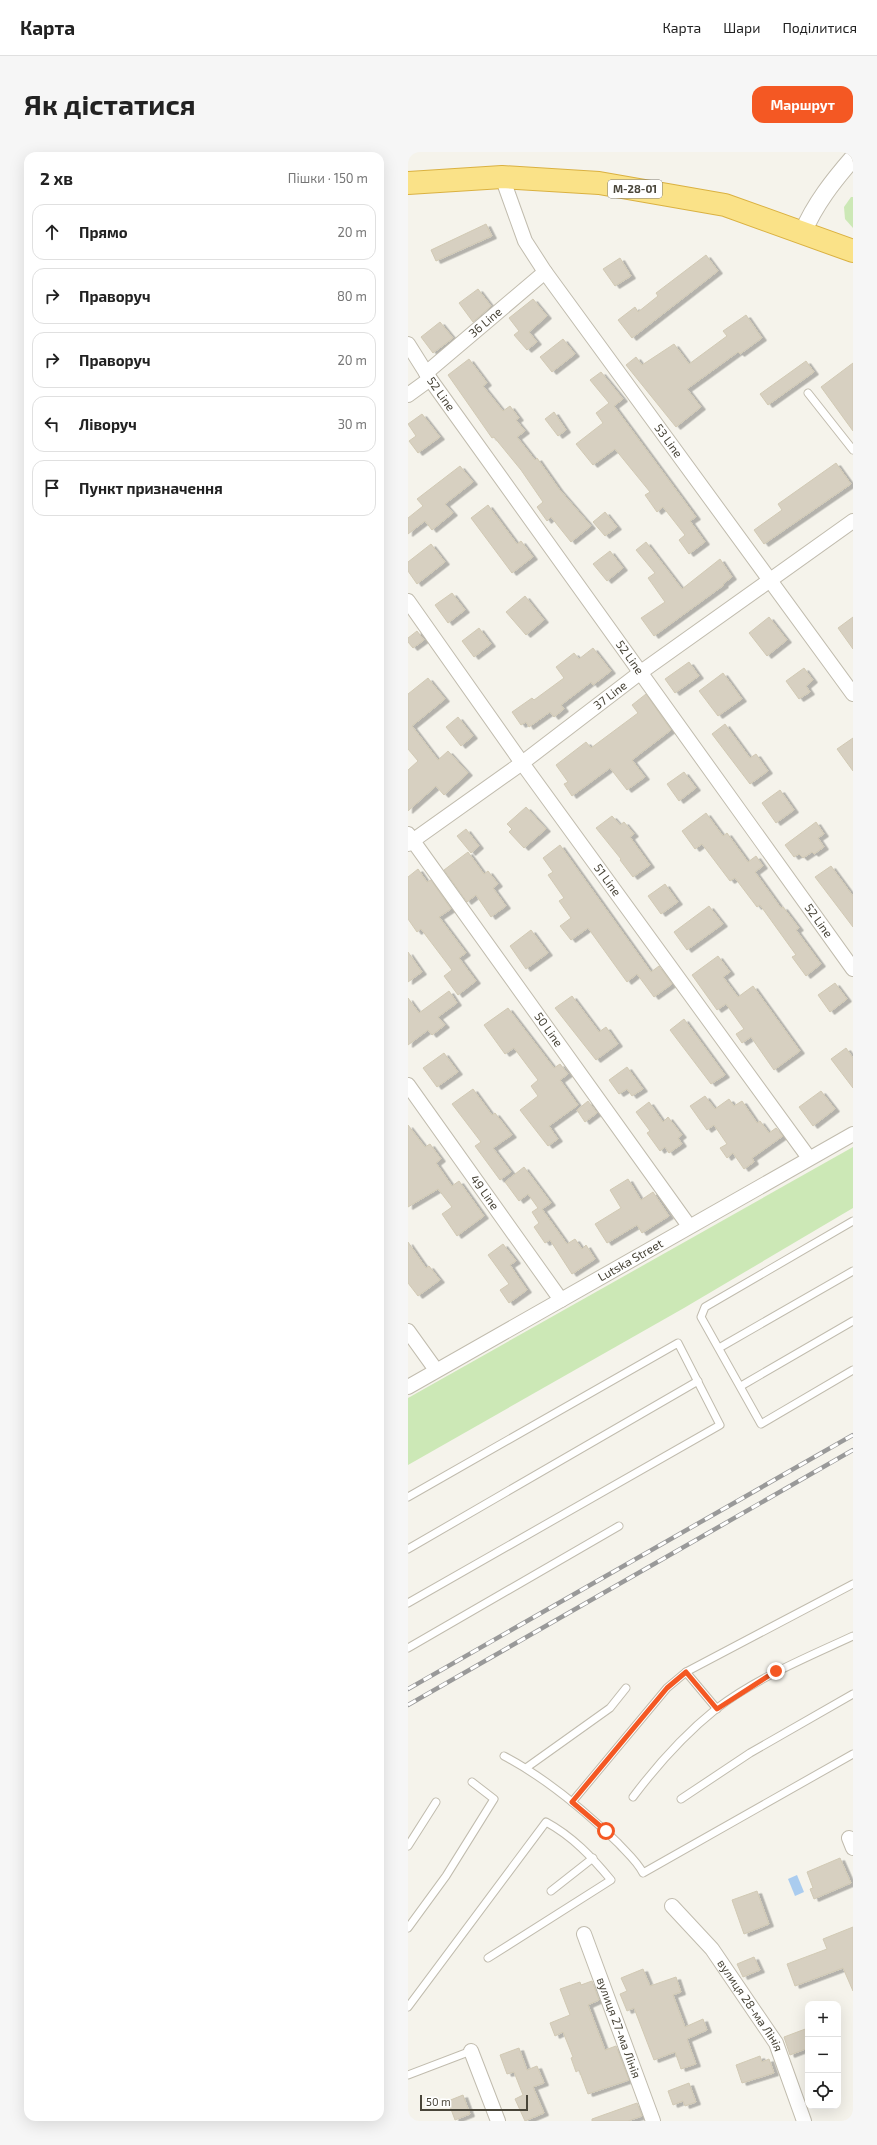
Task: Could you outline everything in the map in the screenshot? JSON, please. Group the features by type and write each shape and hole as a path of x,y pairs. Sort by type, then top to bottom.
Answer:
{"highway":[{"name":"М-28-01","path":"408,183 502,177 599,183 660,192 725,205 853,251"}],"street":[{"path":"803,232 811,212 853,158"},
{"name":"53 Line","path":"502,177 526,241 546,272 853,694"},
{"name":"36 Line","path":"408,395 546,272"},
{"name":"52 Line","path":"408,344 428,376 853,969"},
{"name":"37 Line","path":"410,840 522,763 641,672 853,521"},
{"name":"51 Line","path":"408,601 522,763 809,1158"},
{"name":"50 Line","path":"410,840 689,1226"},
{"name":"49 Line","path":"408,1085 561,1300"},
{"name":"Lutska Street","path":"408,1387 853,1134"},
{"path":"408,1331 436,1370"},
{"name":"вулиця 28-ма Лінія","path":"672,1906 712,1949 776,2043 804,2121"},
{"name":"вулиця 27-ма Лінія","path":"584,1934 653,2121"},
{"path":"471,2051 498,2121"}],"lane":[{"path":"808,393 853,450"},
{"path":"853,1221 705,1307 701,1317 761,1424 853,1370"},
{"path":"719,1348 853,1271"},
{"path":"741,1386 853,1321"},
{"path":"408,1497 678,1343 720,1425 408,1603"},
{"path":"408,1549 698,1381"},
{"path":"408,1648 619,1526"},
{"path":"572,1802 667,1688 686,1672 853,1584"},
{"path":"632,1797 659,1762 717,1709 776,1671 853,1636"},
{"path":"686,1672 717,1709"},
{"path":"526,1768 610,1708 626,1688"},
{"path":"681,1799 750,1753 853,1694"},
{"path":"504,1756 526,1768 572,1802 606,1831 639,1864 644,1873 853,1754"},
{"path":"408,1928 446,1876 494,1799 472,1782"},
{"path":"408,1846 436,1802"},
{"path":"408,2007 546,1822 563,1832 593,1858 611,1880 488,1958"},
{"path":"551,1891 593,1858"},
{"path":"408,2075 471,2051"}],"green space":[{"path":"851,197 853,197 853,228 845,219 844,207"},
{"path":"853,1147 853,1208 684,1308 408,1465 408,1398"}],"water":[{"path":"797,1875 804,1892 795,1896 788,1879"}],"building":[{"path":"486,224 492,236 436,261 431,250"},
{"path":"706,255 718,271 632,338 618,320 635,307 638,312 658,296 656,293"},
{"path":"620,258 631,276 615,286 603,269"},
{"path":"478,289 491,306 473,322 459,303"},
{"path":"533,299 547,316 529,332 537,342 527,350 514,335 519,331 509,318"},
{"path":"746,315 762,338 740,354 738,352 687,389 701,407 676,427 626,365 636,357 642,365 674,344 689,364 727,336 723,331"},
{"path":"440,322 453,338 433,353 421,337"},
{"path":"563,339 575,354 552,372 540,357"},
{"path":"469,359 487,383 483,386 503,411 510,406 519,418 516,420 525,431 517,437 535,460 537,458 559,489 591,526 571,542 551,517 547,521 537,507 543,502 521,470 494,437 492,438 448,375"},
{"path":"806,361 814,372 768,405 760,394"},
{"path":"853,363 853,431 821,387"},
{"path":"601,372 623,399 614,406 696,517 690,521 705,542 689,554 679,540 685,535 663,507 657,512 645,495 650,492 615,449 593,465 576,444 603,423 596,413 609,403 590,380"},
{"path":"554,412 566,430 558,436 545,419"},
{"path":"422,414 440,437 418,453 409,441 416,436 408,424"},
{"path":"836,463 851,484 764,544 754,530 782,510 778,504"},
{"path":"460,466 473,482 445,504 453,513 432,530 425,521 408,534 408,518 423,506 417,499"},
{"path":"488,505 517,544 521,541 533,557 512,573 471,518"},
{"path":"605,512 617,527 605,536 593,522"},
{"path":"646,542 682,589 720,559 732,577 723,584 724,585 654,636 641,618 665,602 648,578 655,573 636,550"},
{"path":"431,544 445,562 417,584 408,571 408,562"},
{"path":"610,551 623,568 607,581 593,564"},
{"path":"452,593 465,610 448,623 435,605"},
{"path":"525,596 544,620 526,635 506,612"},
{"path":"769,617 787,640 767,656 749,633"},
{"path":"853,617 853,649 838,628"},
{"path":"479,628 491,644 474,657 462,641"},
{"path":"417,631 424,640 413,648 408,642 408,638"},
{"path":"593,648 611,671 593,685 591,682 561,705 564,709 554,717 550,712 529,727 526,722 521,725 512,712 532,698 534,700 564,678 556,667 574,653 579,659"},
{"path":"689,662 699,676 675,693 665,679"},
{"path":"804,668 813,680 806,686 810,692 799,699 786,681"},
{"path":"723,673 742,699 718,716 699,691"},
{"path":"428,678 445,699 412,726 438,760 448,751 468,773 444,795 436,786 408,811 408,770 418,761 408,749 408,694"},
{"path":"646,694 671,730 632,760 645,777 627,790 610,768 572,796 564,784 568,782 556,765 586,742 591,748 638,713 632,705"},
{"path":"458,717 473,736 461,746 446,727"},
{"path":"725,724 750,758 756,754 768,771 750,784 712,734"},
{"path":"853,738 853,771 837,749"},
{"path":"684,772 696,788 679,801 667,784"},
{"path":"780,790 794,810 776,823 762,803"},
{"path":"526,807 546,829 524,848 509,832 512,829 507,824"},
{"path":"706,813 723,836 727,833 748,862 756,856 763,866 755,872 781,908 783,907 799,928 796,930 821,964 806,976 792,957 796,955 760,905 757,907 735,878 730,881 702,844 695,849 682,831"},
{"path":"612,816 620,825 624,822 634,834 630,837 650,865 633,877 620,860 621,859 596,828"},
{"path":"816,822 824,834 818,838 824,847 814,854 812,852 803,858 799,854 794,857 785,845"},
{"path":"466,829 479,846 471,853 457,836"},
{"path":"560,845 651,972 659,966 672,984 654,997 637,974 627,982 588,928 571,940 560,926 571,918 559,901 564,898 548,875 553,872 543,858"},
{"path":"468,852 484,874 488,871 498,884 493,888 506,906 491,917 476,895 467,902 444,870"},
{"path":"831,866 853,896 853,927 815,877"},
{"path":"418,869 427,882 431,880 451,909 439,917 466,953 459,958 476,981 458,995 444,976 452,970 421,929 417,932 408,919 408,877"},
{"path":"665,884 678,902 661,914 648,896"},
{"path":"709,906 723,924 687,950 674,932"},
{"path":"531,930 548,953 526,969 510,946"},
{"path":"408,952 422,972 408,982"},
{"path":"718,956 730,972 723,977 738,997 753,986 800,1051 774,1070 751,1037 742,1043 736,1034 744,1029 726,1004 717,1010 692,975"},
{"path":"835,983 847,999 830,1012 818,995"},
{"path":"449,991 457,1003 438,1017 445,1025 432,1035 428,1030 408,1045 408,998 419,1013"},
{"path":"572,996 599,1032 606,1027 618,1044 596,1060 555,1008"},
{"path":"508,1008 554,1068 560,1064 568,1074 560,1080 578,1105 549,1126 558,1139 548,1146 520,1110 538,1096 531,1086 538,1080 514,1048 505,1054 484,1025"},
{"path":"684,1019 725,1075 711,1084 670,1030"},
{"path":"846,1048 853,1058 853,1088 831,1059"},
{"path":"444,1053 458,1072 437,1087 423,1068"},
{"path":"627,1067 643,1089 632,1096 627,1089 619,1094 609,1080"},
{"path":"473,1089 492,1115 495,1113 512,1135 493,1148 511,1172 500,1180 475,1146 481,1142 452,1104"},
{"path":"821,1091 835,1109 813,1126 799,1107"},
{"path":"705,1096 715,1109 729,1099 734,1106 742,1101 757,1123 760,1121 769,1133 776,1128 783,1136 752,1158 754,1162 744,1169 733,1153 727,1158 720,1148 727,1144 714,1125 707,1130 690,1106"},
{"path":"588,1101 597,1113 585,1122 577,1110"},
{"path":"649,1102 663,1122 668,1117 682,1135 678,1138 682,1144 669,1153 665,1147 660,1151 647,1133 650,1131 636,1112"},
{"path":"408,1125 425,1147 430,1144 441,1159 436,1163 452,1186 459,1181 484,1216 457,1236 442,1214 452,1207 438,1189 408,1207"},
{"path":"524,1167 551,1203 542,1209 567,1244 575,1239 582,1249 586,1245 595,1259 572,1274 550,1240 545,1243 534,1227 539,1223 532,1212 538,1208 528,1194 519,1201 505,1182"},
{"path":"628,1179 641,1200 653,1192 669,1216 642,1233 637,1225 607,1243 595,1224 621,1208 610,1190"},
{"path":"408,1242 426,1268 429,1266 440,1280 418,1296 408,1283"},
{"path":"503,1244 516,1261 510,1265 527,1290 509,1303 500,1290 509,1284 488,1255"},
{"path":"840,1858 851,1883 814,1899 810,1889 813,1888 807,1872"},
{"path":"757,1891 769,1924 744,1934 732,1900"},
{"path":"853,1927 853,1991 843,1968 795,1986 787,1964 827,1949 823,1939"},
{"path":"754,1957 760,1970 743,1977 737,1964"},
{"path":"643,1969 650,1986 676,1977 681,1992 673,1995 685,2027 703,2019 707,2030 687,2039 696,2064 681,2069 675,2052 654,2060 634,2008 627,2011 620,1994 627,1991 621,1978"},
{"path":"592,1981 599,2000 588,2005 605,2050 616,2046 629,2080 588,2094 579,2070 576,2072 571,2058 573,2057 563,2032 555,2036 550,2023 570,2015 560,1989 580,1982 581,1985"},
{"path":"805,2029 805,2049 790,2055 784,2037"},
{"path":"519,2048 527,2070 537,2066 544,2083 533,2087 544,2113 525,2121 515,2099 523,2095 514,2072 507,2074 500,2055"},
{"path":"760,2056 762,2062 769,2059 774,2073 742,2083 736,2065"},
{"path":"689,2083 696,2102 685,2106 683,2101 673,2105 668,2091"},
{"path":"463,2095 470,2114 455,2120 448,2101"},
{"path":"637,2103 642,2116 628,2121 592,2121 592,2119"}],"railway":[{"path":"408,1689 853,1435"},
{"path":"408,1705 853,1450"}],"route":[{"path":"606,1831 572,1802 667,1688 686,1672 717,1709 776,1671"}]}
